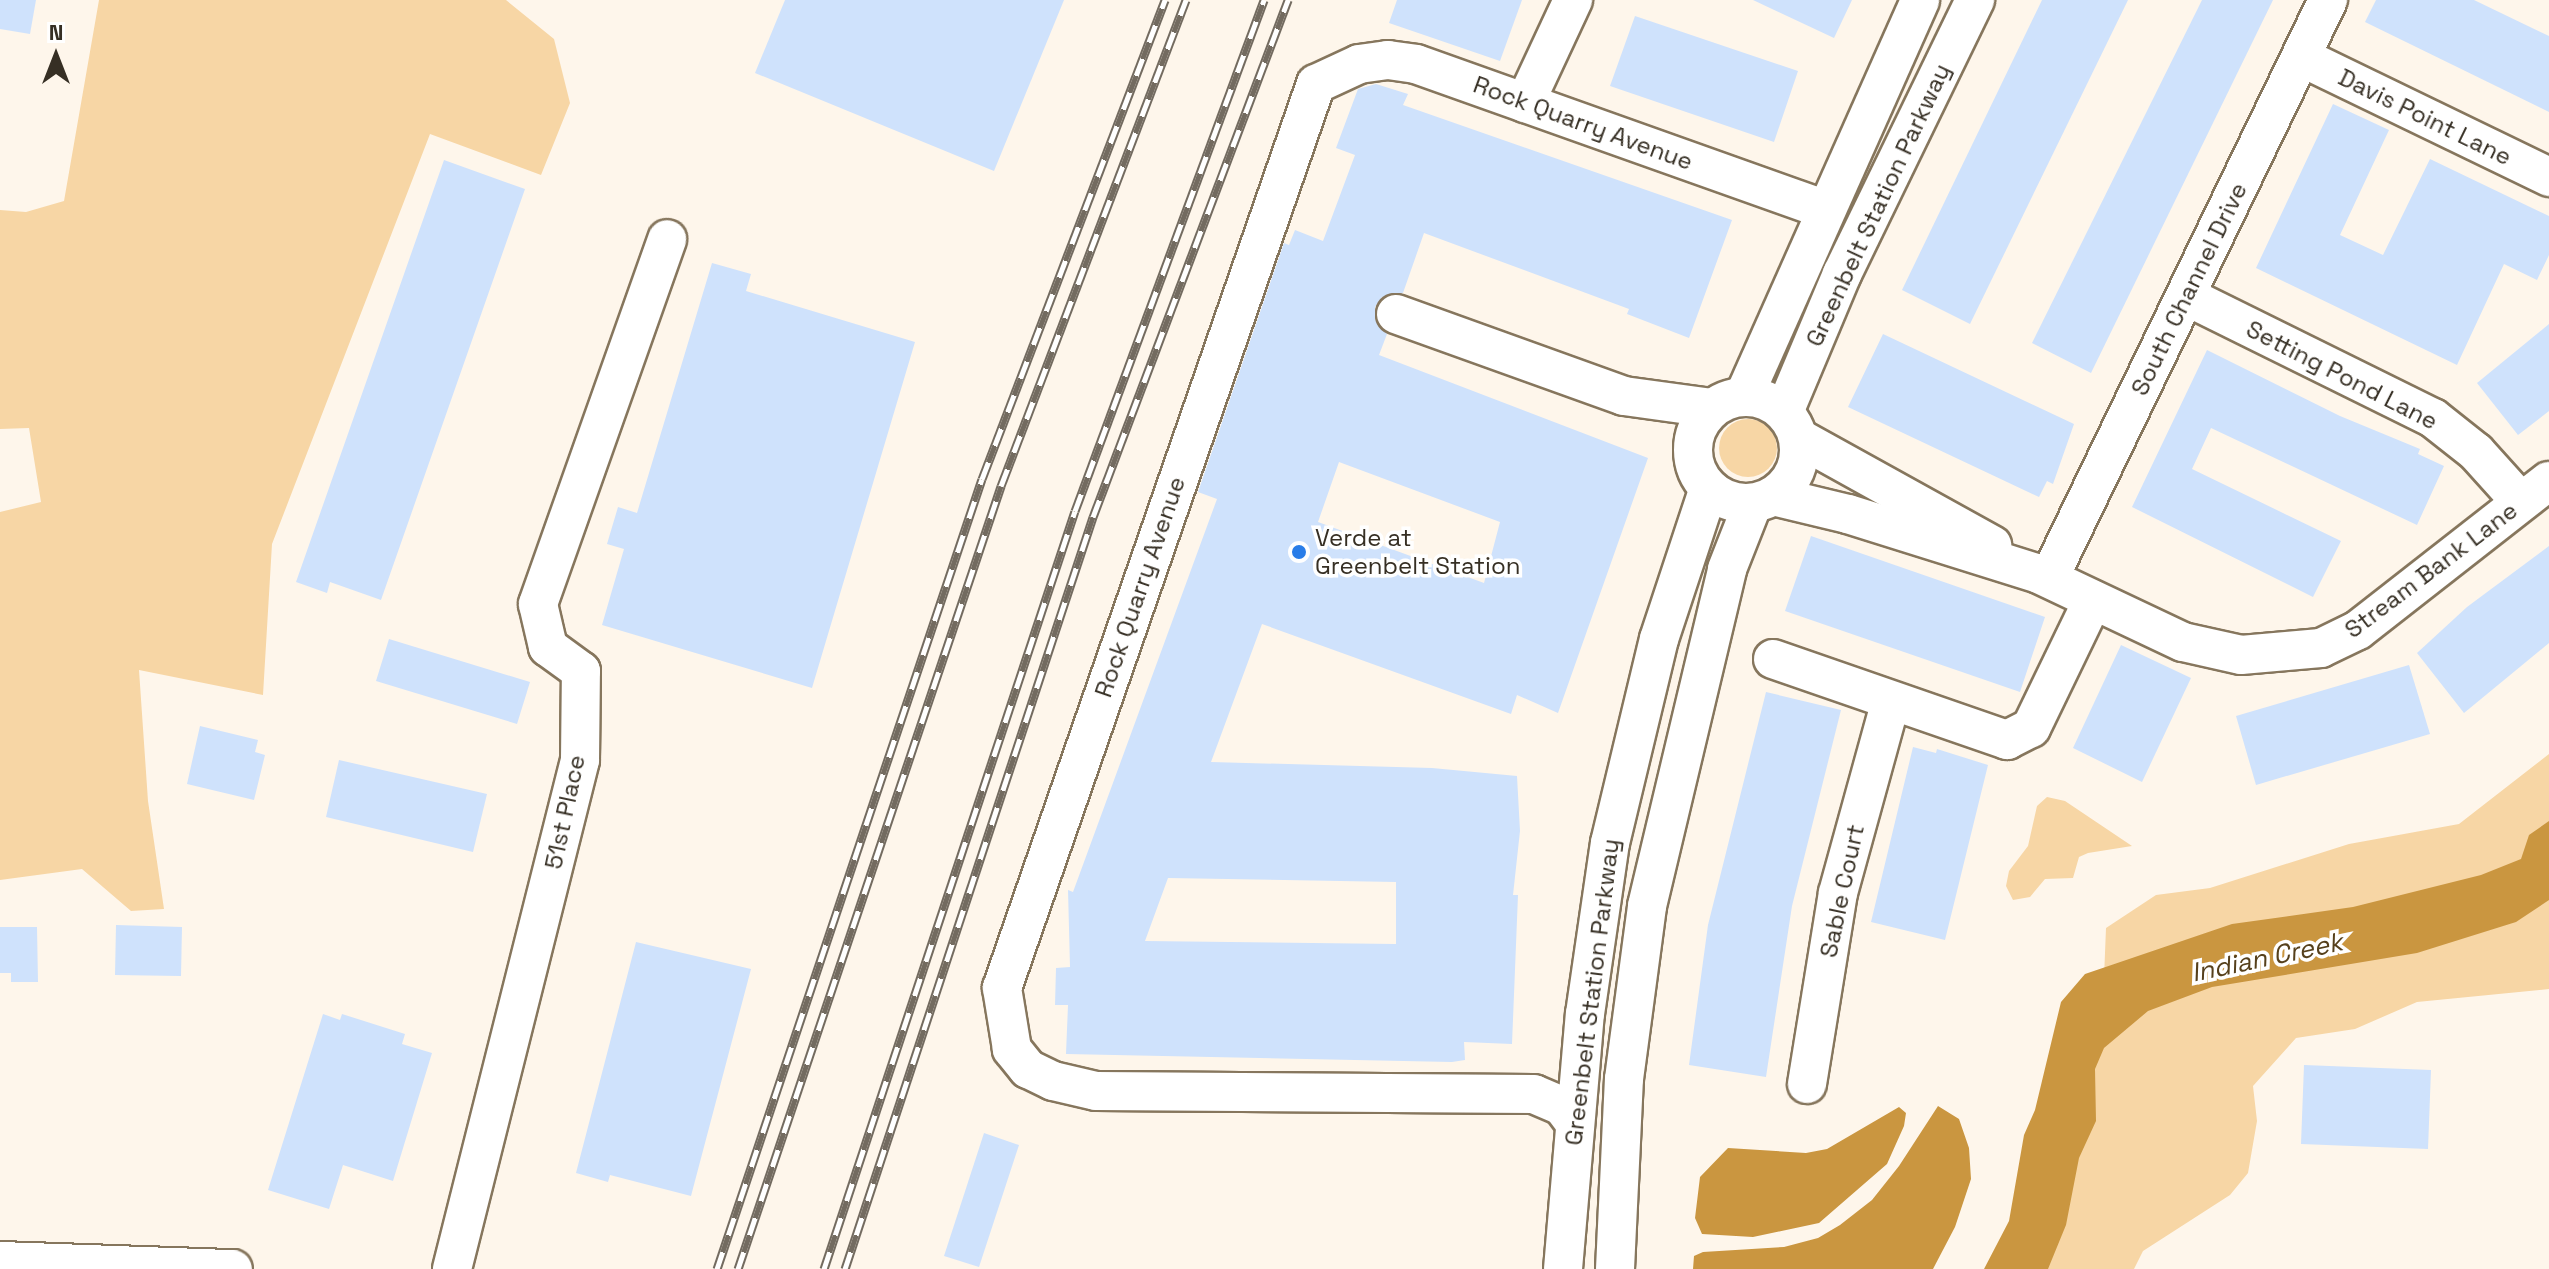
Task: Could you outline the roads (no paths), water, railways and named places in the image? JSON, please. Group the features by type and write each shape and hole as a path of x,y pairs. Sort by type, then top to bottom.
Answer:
{"street":[{"path":"1525,103 1573,0"},
{"name":"Greenbelt Station Parkway","path":"1728,402 1824,209 1920,0"},
{"name":"Greenbelt Station Parkway","path":"1791,425 1842,274 1975,0"},
{"name":"South Channel Drive","path":"2044,576 2186,296 2328,0"},
{"name":"Davis Point Lane","path":"2301,57 2549,177"},
{"name":"Rock Quarry Avenue","path":"1574,1122 1562,1106 1534,1094 1096,1091 1028,1069 1012,1049 1003,1020 1002,988 1316,84 1337,71 1388,60 1416,64 1824,209"},
{"name":"51st Place","path":"452,1269 580,760 581,671 548,647 538,604 667,239"},
{"name":"Setting Pond Lane","path":"2186,296 2433,418 2476,452 2535,491"},
{"path":"1396,314 1624,396 1728,402 1765,400 1791,425 1797,467 1763,499 1730,500 1709,488 1697,469 1693,448 1698,426 1728,402"},
{"path":"1624,396 1693,448"},
{"name":"Stream Bank Lane","path":"1791,425 2044,576 2219,653 2321,648 2358,630 2535,491"},
{"name":"Greenbelt Station Parkway","path":"1563,1269 1574,1122 1610,843 1659,639 1709,488"},
{"name":"Greenbelt Station Parkway","path":"1615,1269 1624,1079 1647,906 1727,569 1763,499"},
{"name":"Stream Bank Lane","path":"1763,499 1848,514 2044,576"},
{"path":"1773,659 1996,740 2019,736 2031,728 2093,600"},
{"name":"Sable Court","path":"1807,1084 1838,893 1891,701"},
{"path":"0,1261 233,1269"}],"water":[{"name":"Indian Creek","path":"2549,821 2549,900 2516,922 2417,953 2212,987 2148,1011 2104,1048 2095,1069 2096,1121 2079,1158 2066,1225 2048,1269 1984,1269 2009,1221 2024,1135 2035,1110 2061,1002 2085,974 2232,924 2353,907 2481,875 2521,859 2529,835"},
{"path":"1938,1106 1959,1119 1969,1148 1971,1179 1955,1227 1933,1269 1693,1269 1694,1256 1703,1252 1784,1247 1818,1238 1840,1225 1872,1200 1899,1166"},
{"path":"1899,1107 1906,1113 1904,1126 1887,1164 1819,1223 1753,1237 1702,1234 1695,1218 1700,1177 1728,1148 1806,1153 1827,1149"}],"railway":[{"path":"717,1269 982,479 1165,0"},
{"path":"738,1269 1001,486 1186,0"},
{"path":"824,1269 1075,511 1264,0"},
{"path":"845,1269 1093,517 1288,0"}],"place":[{"name":"Verde at Greenbelt Station","path":"1299,552"}]}
